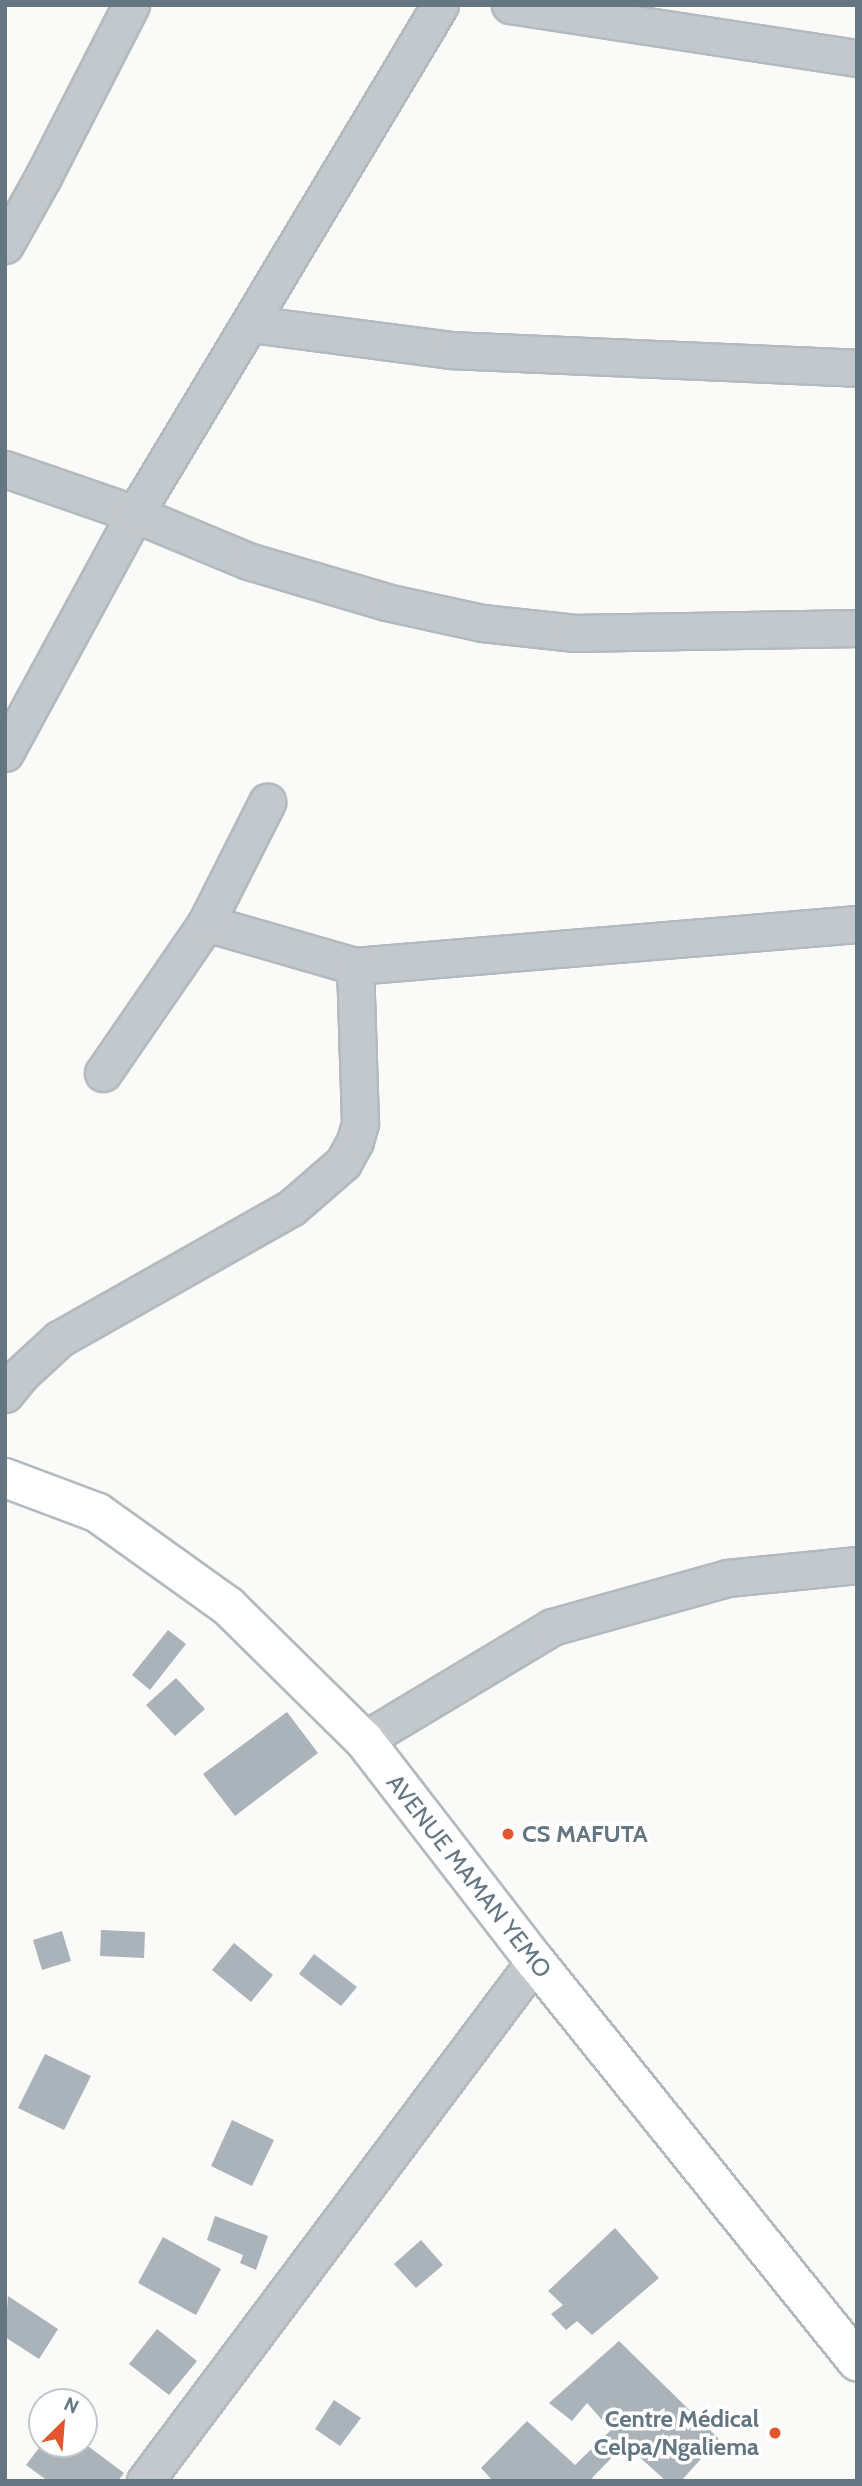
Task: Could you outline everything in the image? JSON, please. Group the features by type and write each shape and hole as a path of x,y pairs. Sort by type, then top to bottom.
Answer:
{"street":[{"path":"5,245 131,5"},
{"path":"5,753 135,514 440,5"},
{"path":"510,5 857,58"},
{"path":"251,324 450,350 857,368"},
{"path":"5,469 135,514 248,561 386,602 482,623 575,633 857,628"},
{"path":"103,1073 206,923 267,802"},
{"path":"206,923 355,966 857,924"},
{"path":"5,1394 21,1374 59,1339 291,1208 343,1163 355,1141 360,1124 355,966"},
{"name":"AVENUE MAMAN YEMO","path":"5,1478 98,1513 228,1606 363,1740 535,1961 857,2361"},
{"path":"363,1740 552,1627 727,1578 857,1565"},
{"path":"145,2481 535,1961"}],"building":[{"path":"168,1630 186,1644 150,1690 132,1675"},
{"path":"176,1678 205,1709 175,1736 146,1705"},
{"path":"287,1712 318,1753 235,1816 203,1774"},
{"path":"101,1930 145,1932 144,1958 100,1956"},
{"path":"62,1931 71,1961 42,1970 33,1940"},
{"path":"234,1943 273,1975 251,2002 212,1970"},
{"path":"314,1954 357,1987 341,2006 299,1974"},
{"path":"45,2054 91,2076 64,2130 18,2108"},
{"path":"232,2120 274,2140 252,2186 211,2166"},
{"path":"215,2216 268,2236 256,2270 240,2263 243,2255 207,2240"},
{"path":"615,2228 659,2278 592,2335 577,2321 566,2330 551,2314 563,2305 548,2291"},
{"path":"163,2237 221,2269 196,2315 138,2283"},
{"path":"421,2240 443,2265 416,2288 394,2264"},
{"path":"8,2296 58,2329 39,2359 5,2337"},
{"path":"157,2329 197,2361 169,2395 129,2364"},
{"path":"619,2341 719,2439 681,2481 666,2481 625,2444 592,2478 594,2481 493,2481 481,2468 527,2421 575,2465 611,2430 587,2403 572,2421 549,2403"},
{"path":"334,2400 361,2418 340,2446 315,2429"},
{"path":"98,2454 124,2473 118,2481 48,2481 26,2465 31,2458 98,2458"}],"place":[{"name":"CS MAFUTA","path":"508,1834"},
{"name":"Centre Médical Celpa/Ngaliema","path":"775,2433"}]}
